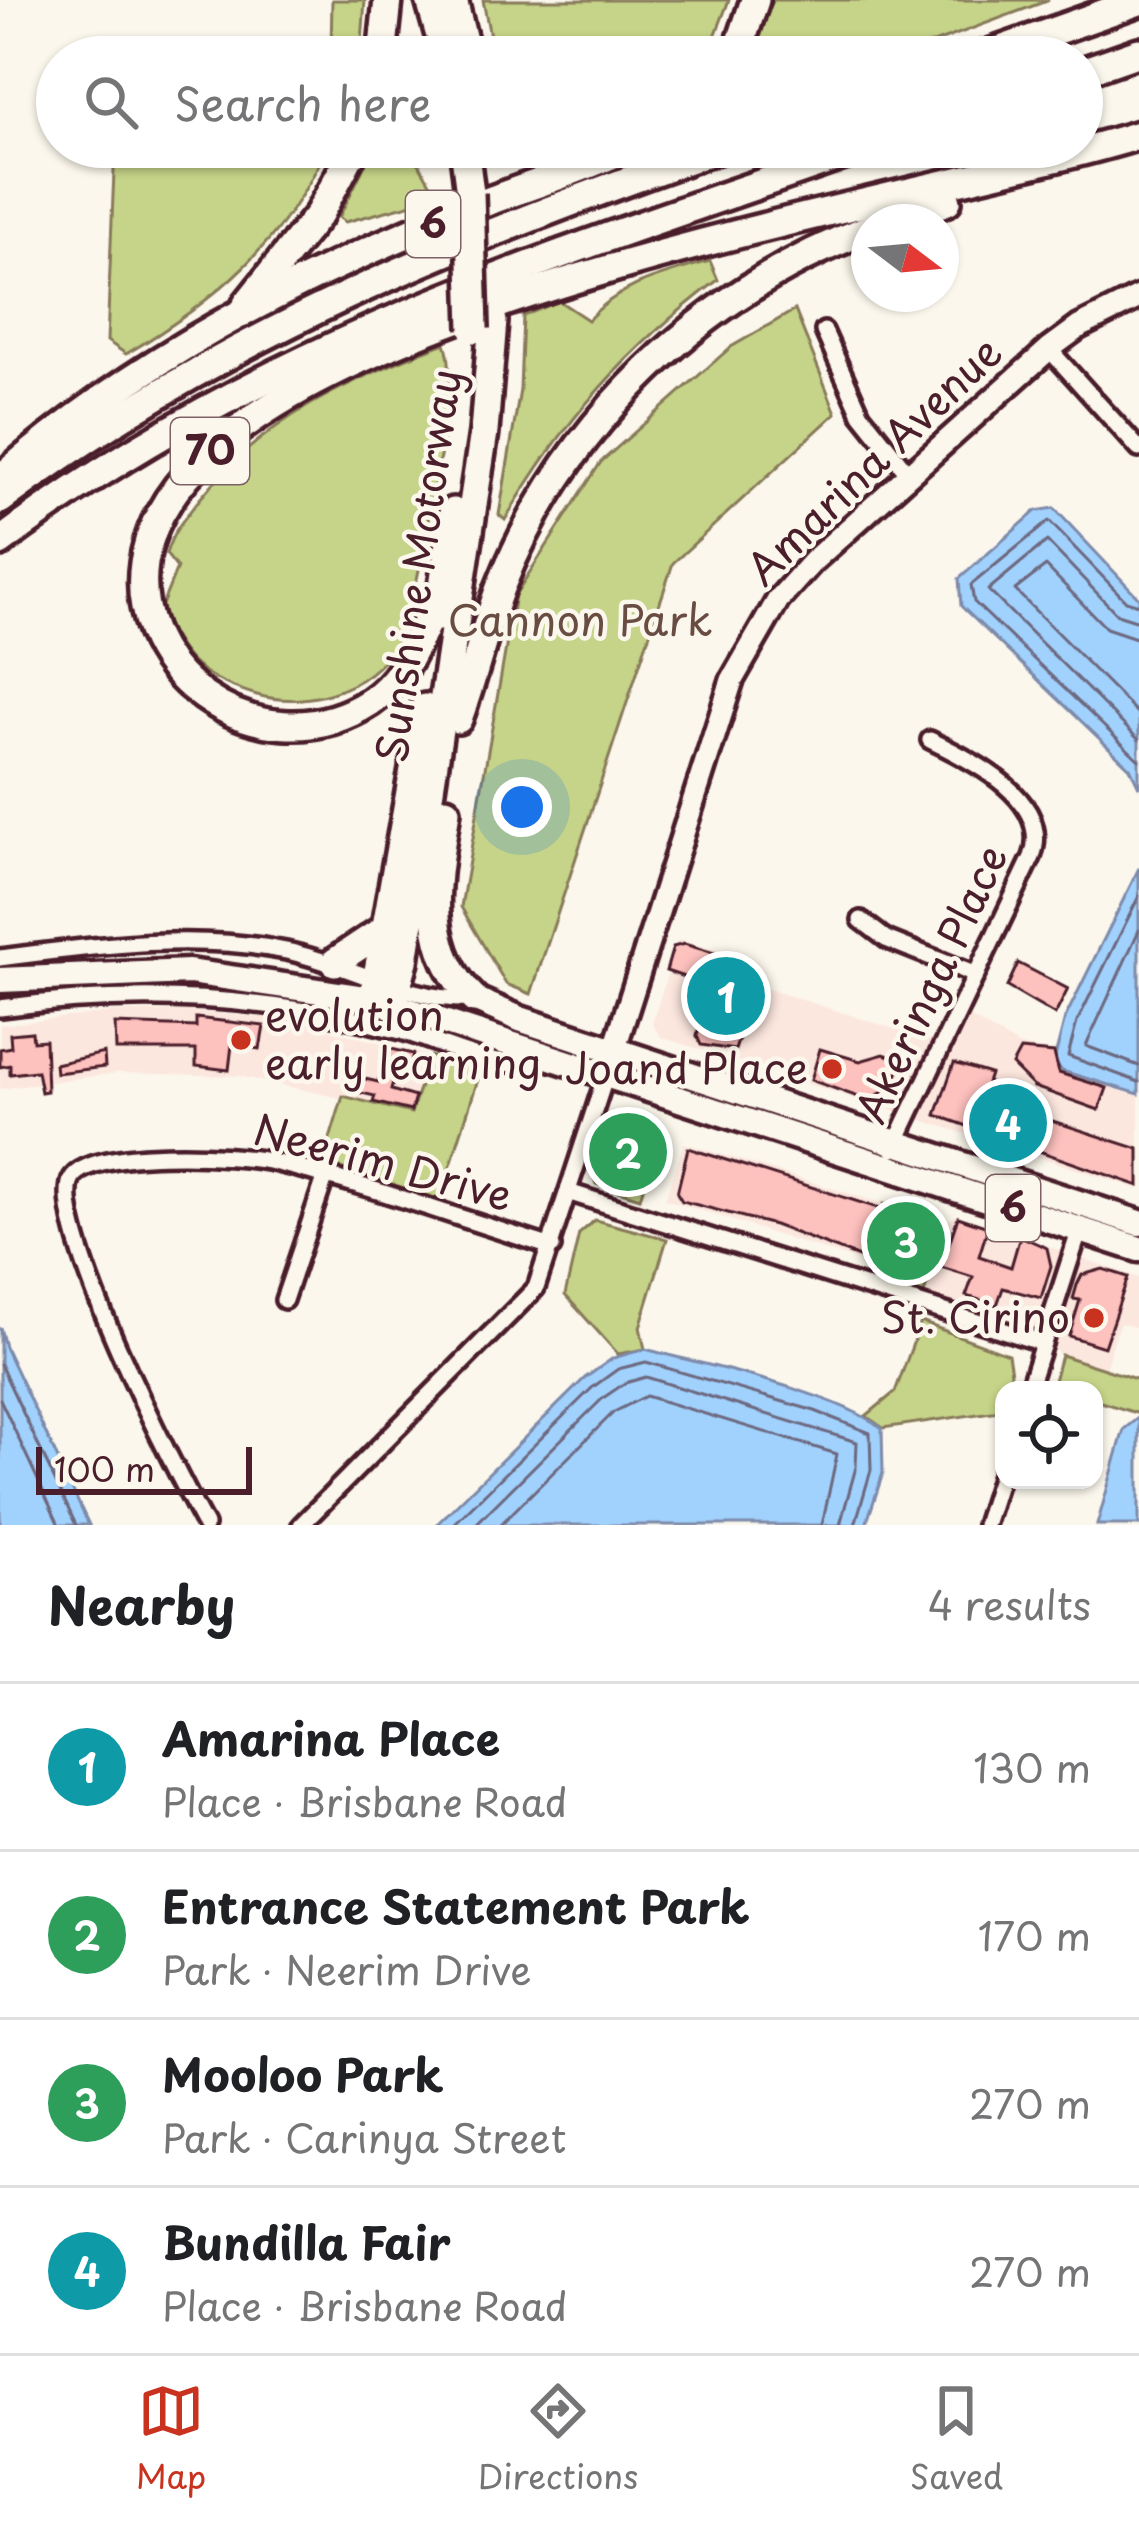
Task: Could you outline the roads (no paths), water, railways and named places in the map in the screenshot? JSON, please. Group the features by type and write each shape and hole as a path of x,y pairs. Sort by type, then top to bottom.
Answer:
{"highway":[{"path":"384,36 388,0"},
{"path":"430,0 440,36"},
{"path":"743,36 755,0"},
{"path":"1041,36 1139,2"},
{"path":"1103,65 1139,52"},
{"name":"70","path":"1103,145 1139,135"},
{"path":"242,313 319,214 344,168"},
{"name":"Sunshine Motorway","path":"471,168 478,190"},
{"name":"Sunshine Motorway","path":"385,991 484,432 480,168"},
{"name":"6","path":"0,479 115,388 242,313 389,242 576,168"},
{"path":"0,500 163,391 375,279 668,168"},
{"name":"Sunshine Motorway","path":"0,542 178,423 359,331 809,168"},
{"name":"70","path":"440,599 416,652 370,702 327,721 270,725 208,703 178,676 154,636 144,568 148,544 171,495 219,442 263,410 366,357 569,282 1017,168"},
{"path":"940,204 976,191 999,173"},
{"path":"458,718 494,606 530,523 612,406 717,310 805,256 851,237"},
{"name":"Sunshine Motorway","path":"385,991 386,928 483,325"},
{"name":"6","path":"474,999 448,967 434,910 488,461 484,432"},
{"path":"335,962 386,928"}],"main road":[{"name":"6","path":"0,980 189,972 276,993 385,991 551,1054 611,1061"},
{"name":"6","path":"474,999 611,1061 892,1155 1139,1249"},
{"name":"6","path":"892,1155 1139,1223"}],"street":[{"name":"Amarina Avenue","path":"611,1061 744,655 793,581 1049,349 1078,327 1139,297"},
{"path":"824,331 861,415 908,473"},
{"path":"1049,349 1139,449"},
{"name":"Akeringa Place","path":"892,1155 1039,832 1032,814 1000,784 931,740"},
{"path":"861,920 886,939 976,975"},
{"path":"0,958 188,942 286,951 335,962 385,991 474,999"},
{"path":"188,942 189,972"},
{"path":"276,993 286,951"},
{"path":"0,1008 139,994 276,993 518,1066 551,1054"},
{"name":"Neerim Drive","path":"301,1525 536,1288 611,1061"},
{"name":"Neerim Drive","path":"205,1525 151,1428 79,1238 68,1198 72,1177 87,1163 145,1155 269,1160 552,1247"},
{"path":"284,1300 325,1178"},
{"path":"571,1193 1043,1343"},
{"path":"1031,1381 1080,1229"},
{"path":"985,1525 996,1489"}],"water":[{"path":"1054,508 1139,598 1139,787 1130,768 961,606 959,579 1036,511"},
{"path":"1139,868 1139,1094 1062,1071 1054,1061 1065,1018"},
{"path":"0,1327 5,1347 89,1525 0,1525"},
{"path":"645,1349 801,1391 882,1428 883,1473 866,1525 436,1525 585,1378 613,1358"},
{"path":"1139,1417 1139,1525 1097,1525 1124,1429"}],"place":[{"name":"Amarina Place","path":"726,996"},
{"name":"evolution early learning","path":"241,1040"},
{"name":"Joand Place","path":"832,1069"},
{"name":"Bundilla Fair","path":"1008,1123"},
{"name":"Entrance Statement Park","path":"628,1152"},
{"name":"Mooloo Park","path":"906,1241"},
{"name":"St. Cirino","path":"1094,1318"}],"park label":[{"name":"Cannon Park","path":"580,621"}]}
